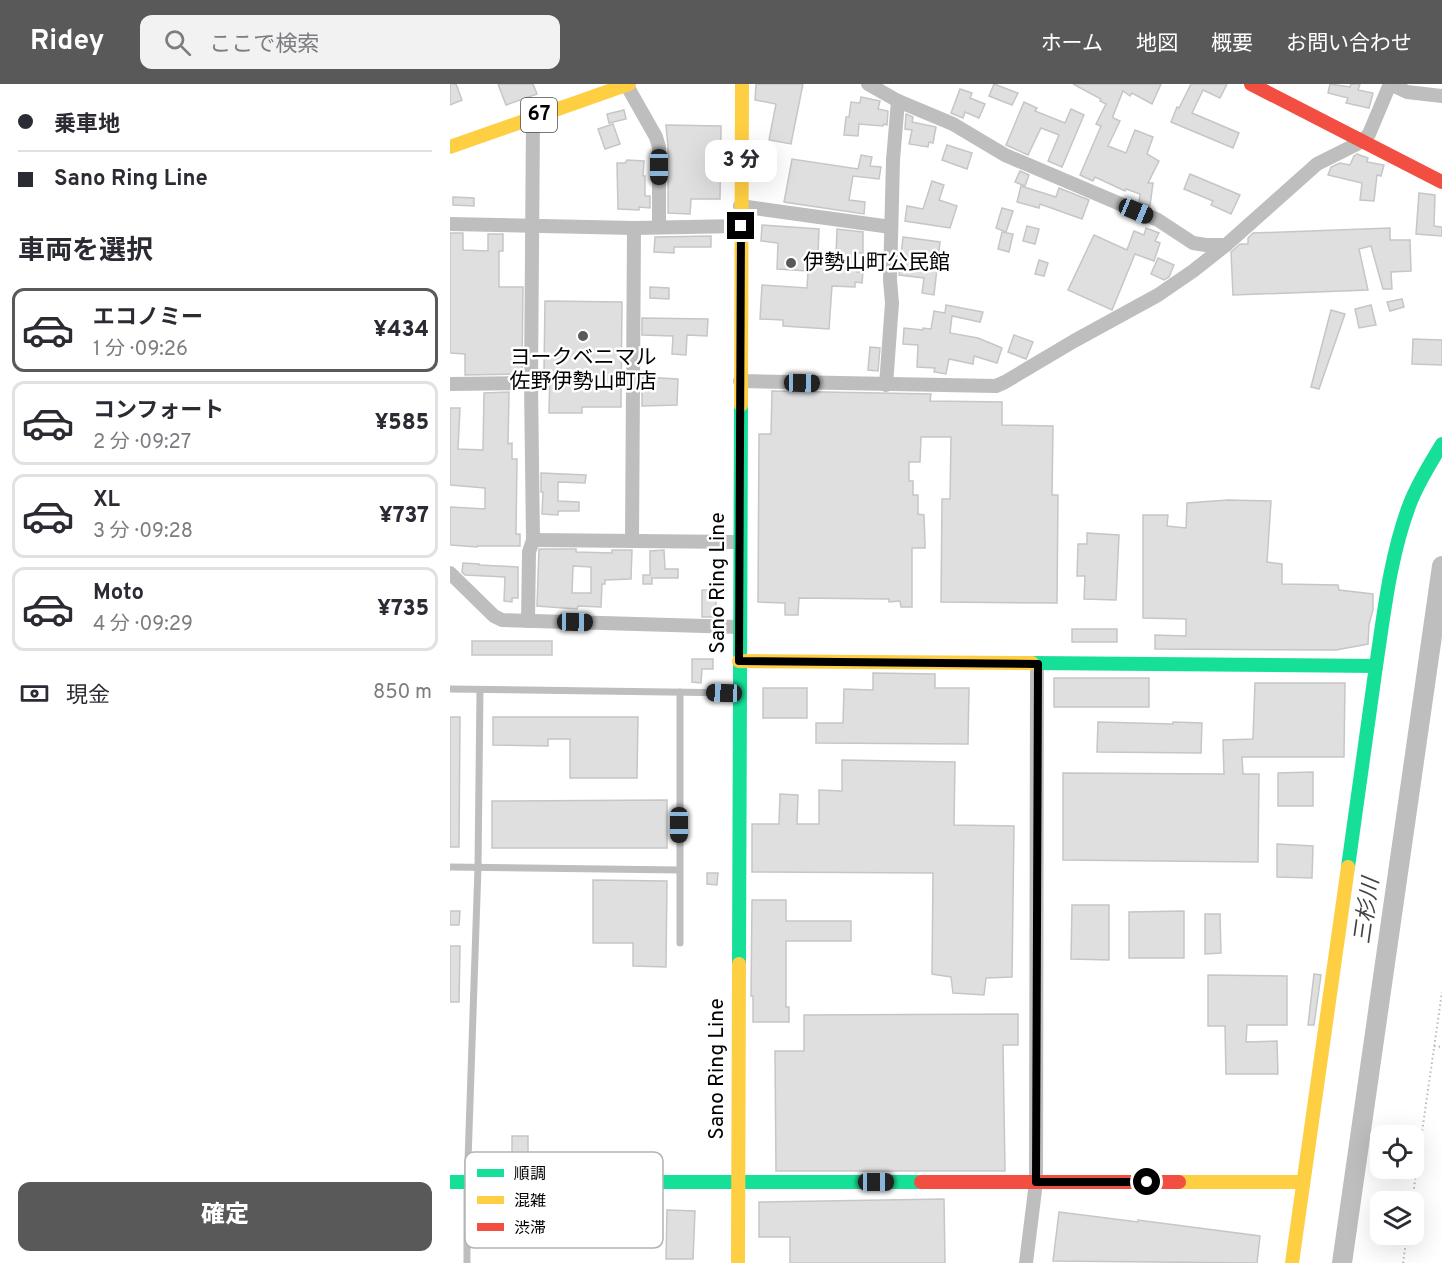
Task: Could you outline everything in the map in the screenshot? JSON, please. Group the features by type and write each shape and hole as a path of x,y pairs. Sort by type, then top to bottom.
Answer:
{"street":[{"path":"627,84 659,147 659,227"},
{"name":"67","path":"450,147 627,84"},
{"name":"Sano Ring Line","path":"738,1263 742,84"},
{"path":"868,84 898,101 953,124 1005,155 1158,220 1193,243 1226,245"},
{"path":"740,381 996,386 1158,295 1193,271 1226,245 1317,164 1361,142 1369,134 1390,84 1407,92 1442,96"},
{"path":"1257,85 1361,142 1442,182"},
{"path":"886,385 892,303 891,227 898,101"},
{"path":"528,621 529,552 533,540 531,383 533,118"},
{"path":"740,206 891,227"},
{"path":"450,224 634,228 741,226"},
{"path":"632,540 634,228"},
{"path":"450,384 531,383"},
{"path":"1292,1263 1391,573 1410,505 1424,473 1442,444"},
{"path":"533,540 739,542"},
{"path":"450,573 494,616 502,620 739,627"},
{"path":"739,661 1376,666"},
{"path":"1026,1263 1036,1182 1038,664"},
{"path":"663,1182 1302,1182"}],"lane":[{"path":"450,689 739,693"},
{"path":"469,1152 478,867 480,690"},
{"path":"680,692 680,944"},
{"path":"450,867 679,870"},
{"path":"467,1248 467,1263"}],"path":[{"path":"1414,1191 1442,992"},
{"path":"1434,1046 1442,1047"},
{"path":"1403,1263 1405,1245"}],"building":[{"path":"450,84 456,84 462,100 450,105"},
{"path":"498,84 533,84 537,94 506,105"},
{"path":"756,84 803,84 791,144 769,140 776,104 755,100"},
{"path":"994,84 1018,93 1012,105 989,96"},
{"path":"1073,84 1161,84 1152,104 1132,93 1130,96 1123,91 1113,116 1120,121 1108,146 1126,153 1135,130 1153,137 1147,154 1159,161 1148,183 1153,183 1150,206 1139,202 1140,194 1126,189 1125,191 1095,177 1093,181 1080,175 1101,126 1096,124 1106,104"},
{"path":"1191,84 1227,84 1220,98 1203,90 1192,113 1239,133 1233,148 1171,122"},
{"path":"1330,84 1350,87 1351,84 1360,84 1358,90 1373,93 1369,108 1346,103 1348,98 1328,93"},
{"path":"960,89 972,93 970,98 985,104 979,118 965,112 963,118 951,113"},
{"path":"861,97 880,101 878,109 888,111 887,125 859,124 858,136 844,135 851,102 860,103"},
{"path":"1024,102 1037,108 1035,111 1065,123 1071,109 1084,115 1062,167 1048,161 1059,135 1041,128 1028,155 1006,145"},
{"path":"624,110 626,119 609,123 607,114"},
{"path":"906,114 913,117 912,122 936,127 933,143 929,142 928,147 909,144 912,130 905,129"},
{"path":"613,124 620,144 605,149 598,129"},
{"path":"666,125 721,126 720,199 691,199 690,214 668,213"},
{"path":"947,145 972,153 967,169 942,160"},
{"path":"1357,154 1368,158 1367,162 1384,165 1381,176 1377,175 1374,201 1360,200 1362,183 1328,175 1331,167 1340,163 1350,165"},
{"path":"861,155 872,157 870,166 881,167 879,179 853,176 849,200 865,202 864,214 784,202 792,159 858,169"},
{"path":"627,160 644,161 645,196 650,196 650,208 618,209 617,163 625,163"},
{"path":"1020,171 1029,175 1025,186 1015,182"},
{"path":"1190,174 1240,195 1231,214 1211,205 1213,201 1184,189"},
{"path":"932,181 944,185 939,200 957,206 950,228 905,221 907,206 923,209"},
{"path":"1021,186 1056,197 1059,188 1089,200 1082,219 1040,204 1039,208 1017,202"},
{"path":"1419,193 1435,195 1434,226 1442,227 1442,236 1416,234"},
{"path":"453,197 474,198 474,206 453,205"},
{"path":"1002,208 1013,211 1006,232 996,228"},
{"path":"762,225 819,229 818,255 836,256 837,229 863,232 863,253 858,253 857,272 863,272 862,283 855,282 855,287 832,286 829,329 783,326 783,320 760,319 762,285 807,288 808,271 777,269 778,243 761,241"},
{"path":"1027,226 1039,229 1035,244 1023,241"},
{"path":"1146,228 1159,233 1155,241 1160,243 1154,261 1135,254 1112,310 1068,290 1094,235 1127,250 1134,231 1144,235"},
{"path":"1390,228 1390,240 1410,240 1411,271 1391,272 1392,289 1383,289 1371,246 1359,249 1368,290 1233,295 1231,252 1240,244 1248,244 1248,238 1253,233"},
{"path":"1002,232 1013,234 1009,252 998,249"},
{"path":"450,233 463,233 463,250 488,251 488,234 503,234 503,251 499,251 499,287 523,287 522,374 465,375 465,354 450,353"},
{"path":"711,236 711,247 674,247 674,253 654,252 655,237"},
{"path":"903,237 940,242 934,295 922,293 924,278 899,275"},
{"path":"1158,258 1174,265 1169,277 1164,280 1151,274"},
{"path":"1039,260 1048,263 1044,276 1035,274"},
{"path":"650,287 669,288 669,299 650,298"},
{"path":"1402,299 1404,307 1390,311 1387,302"},
{"name":"ヨークベニマル 佐野伊勢山町店","path":"545,301 622,302 621,407 582,407 582,413 549,413 550,371 544,371"},
{"path":"946,305 983,312 980,322 952,316 950,333 978,338 1002,348 997,363 974,356 973,364 949,359 946,374 934,372 935,368 917,367 918,345 903,344 904,328 931,329 934,311 945,313"},
{"path":"1371,305 1376,325 1359,328 1355,309"},
{"path":"1331,310 1345,314 1319,389 1311,387"},
{"path":"642,318 708,319 707,336 687,335 686,355 672,354 673,336 642,335"},
{"path":"1014,335 1033,342 1026,359 1008,352"},
{"path":"1413,339 1442,340 1442,365 1412,364"},
{"path":"870,347 880,348 878,371 868,370"},
{"path":"642,377 678,379 677,405 642,406"},
{"path":"772,391 931,394 930,401 1002,402 1002,425 1053,426 1052,495 1058,495 1057,603 941,602 942,499 950,499 951,437 921,437 920,462 909,462 909,481 913,481 913,495 918,495 918,514 924,515 925,543 925,548 912,548 912,607 901,607 900,601 889,602 889,599 799,598 798,615 785,615 785,603 758,602 759,434 771,434"},
{"path":"509,392 508,444 512,443 512,459 517,459 516,534 520,534 520,546 450,545 450,507 485,509 485,488 450,485 450,408 460,408 458,449 483,450 484,393"},
{"path":"541,473 586,475 585,483 558,482 558,501 579,502 579,511 558,511 558,515 542,514"},
{"path":"1228,500 1271,501 1267,562 1282,564 1282,584 1338,585 1339,590 1373,594 1368,644 1336,650 1155,649 1155,635 1186,636 1186,619 1143,618 1143,515 1168,515 1167,526 1186,528 1187,503"},
{"path":"1087,533 1119,535 1116,600 1084,599 1085,576 1077,576 1078,544 1087,544"},
{"path":"539,549 576,549 576,552 612,553 612,550 632,550 631,579 605,580 605,584 602,584 601,607 578,606 577,609 537,606","holes":["573,566 591,567 591,593 572,593"]},
{"path":"664,550 665,569 678,569 678,578 652,578 652,584 643,584 643,575 650,575 650,551"},
{"path":"463,563 518,567 518,598 512,598 512,602 504,601 505,577 465,575 462,572"},
{"path":"702,590 716,590 716,617 702,617"},
{"path":"1072,629 1117,629 1117,642 1072,642"},
{"path":"472,641 552,641 552,655 472,655"},
{"path":"692,659 713,659 713,669 702,669 701,683 692,682"},
{"path":"873,673 935,674 935,688 969,688 968,744 816,743 816,723 843,723 844,689 873,690"},
{"path":"1054,678 1149,678 1149,707 1054,707"},
{"path":"1255,683 1345,683 1344,757 1242,757 1243,774 1259,774 1258,862 1063,860 1063,773 1224,774 1223,740 1253,739"},
{"path":"763,688 807,688 807,718 763,718"},
{"path":"450,717 460,717 459,847 450,847"},
{"path":"493,717 638,717 637,778 570,778 570,739 548,739 548,746 493,745"},
{"path":"1098,722 1202,723 1201,753 1097,752"},
{"path":"842,760 955,762 954,825 1014,826 1012,977 986,978 984,995 953,993 951,977 932,974 933,873 752,872 752,824 779,824 780,794 798,795 797,824 819,824 819,790 842,791"},
{"path":"1313,772 1313,806 1278,806 1278,773"},
{"path":"667,800 667,848 492,848 492,801"},
{"path":"1277,844 1313,846 1312,878 1277,877"},
{"path":"707,873 718,873 717,885 707,884"},
{"path":"593,880 667,881 666,967 633,966 633,943 593,943"},
{"path":"752,900 786,900 786,921 851,921 851,941 786,941 786,1007 789,1007 789,1022 753,1022"},
{"path":"1072,905 1109,905 1109,960 1071,959"},
{"path":"450,911 460,911 459,925 450,925"},
{"path":"1184,911 1184,958 1129,958 1129,912"},
{"path":"1205,914 1220,914 1221,953 1205,954"},
{"path":"450,946 460,946 459,1002 450,1002"},
{"path":"1314,974 1321,975 1314,1025 1308,1025"},
{"path":"1208,975 1287,976 1287,1025 1247,1025 1246,1042 1277,1041 1278,1074 1226,1074 1225,1026 1208,1026"},
{"path":"1018,1014 1018,1045 1003,1045 1005,1171 776,1171 775,1051 804,1051 804,1015"},
{"path":"512,1136 528,1136 528,1152 512,1152"},
{"path":"944,1199 945,1263 790,1263 790,1237 759,1237 759,1202"},
{"path":"667,1210 695,1211 693,1259 666,1259"},
{"path":"1059,1212 1260,1236 1257,1263 1053,1261"}],"waterway":[{"name":"三杉川","path":"1342,1263 1442,566"}],"traffic: fast":[{"path":"739,964 741,405"},
{"path":"1376,666 1388,585 1402,525 1416,490 1442,444"},
{"path":"1032,663 1376,666 1348,867"},
{"path":"450,1182 465,1182"},
{"path":"663,1182 921,1182"}],"traffic: slow":[{"path":"450,147 629,84"},
{"path":"741,405 742,84"},
{"path":"739,661 1032,663"},
{"path":"1292,1263 1348,867"},
{"path":"738,1263 739,964"},
{"path":"1179,1182 1302,1182"}],"traffic: jam":[{"path":"1251,84 1442,182"},
{"path":"921,1182 1179,1182"}],"place":[{"name":"伊勢山町公民館","path":"791,263"},
{"name":"ヨークベニマル 佐野伊勢山町店","path":"583,336"}],"route":[{"path":"741,226 739,661 1038,664 1036,1182 1147,1182"}]}
